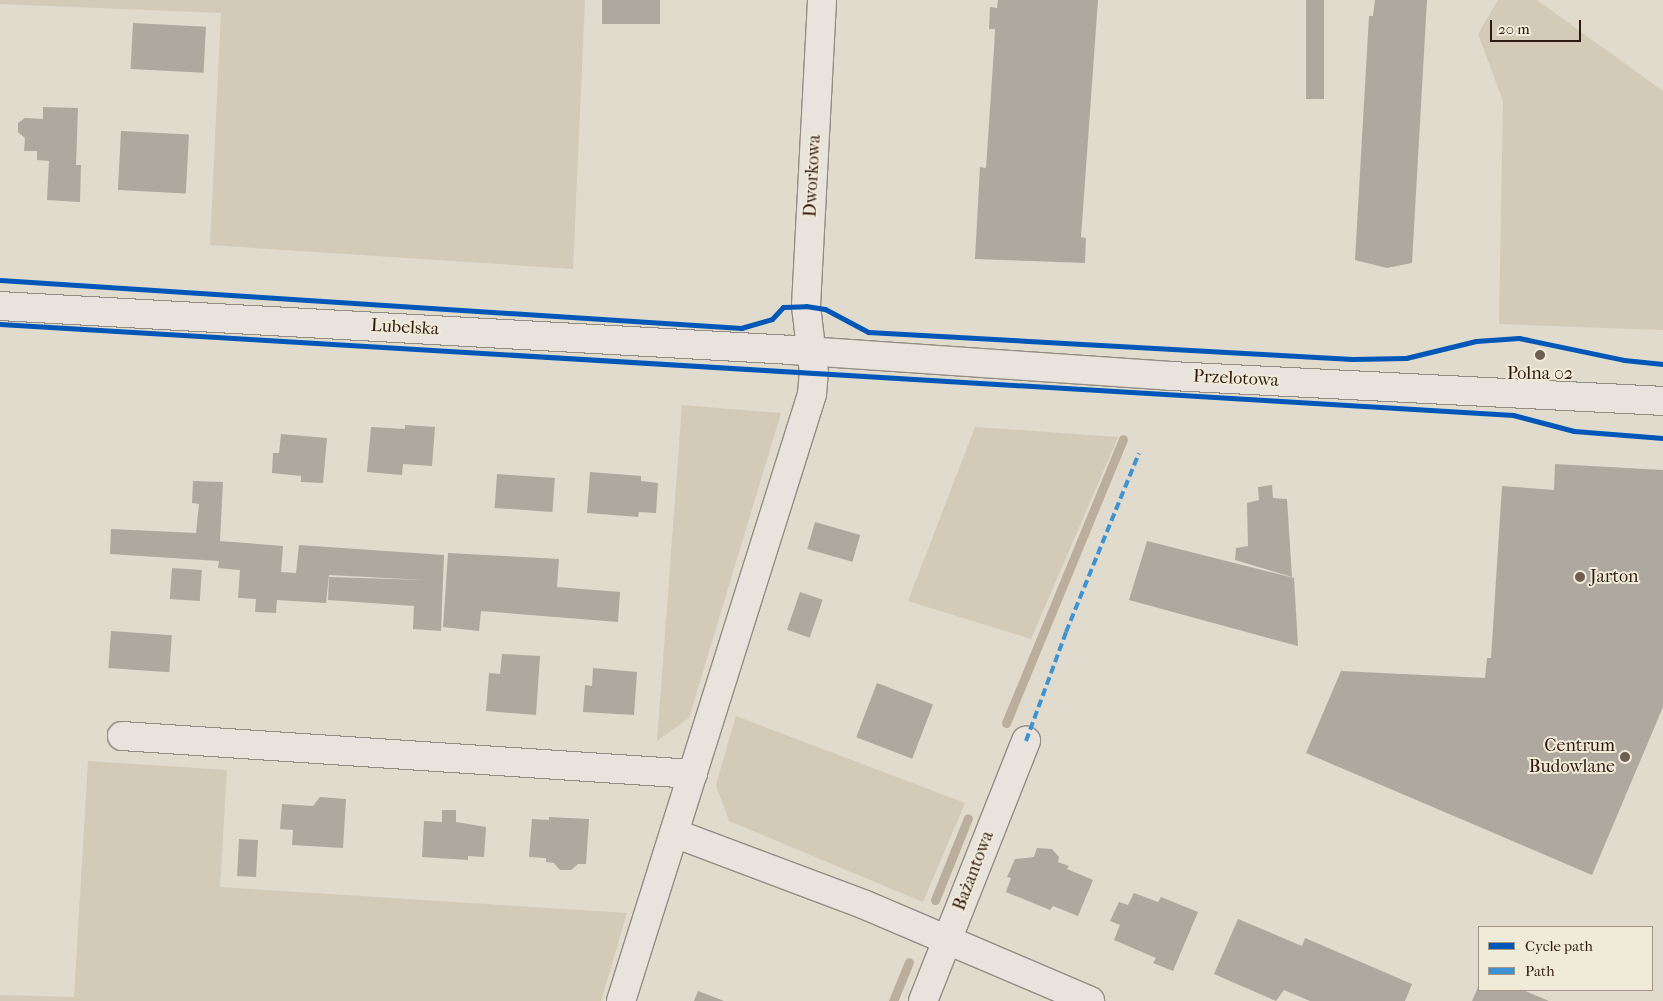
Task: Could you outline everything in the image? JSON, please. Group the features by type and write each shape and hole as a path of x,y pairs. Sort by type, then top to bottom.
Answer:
{"street":[{"name":"Dworkowa","path":"621,1001 812,394 814,373 809,352 806,306 822,0"},
{"name":"Lubelska","path":"0,306 809,352"},
{"name":"Przelotowa","path":"809,352 1171,376 1663,401"},
{"path":"122,736 693,774"},
{"name":"Bażantowa","path":"923,1001 1026,741"},
{"path":"674,833 863,904 1090,1001"}],"shaded area":[{"path":"0,0 585,0 573,269 210,245 221,13 0,4"},
{"path":"1498,0 1537,0 1663,91 1663,330 1499,324 1503,101 1478,34"},
{"path":"682,405 781,413 689,718 657,741"},
{"path":"975,427 1118,437 1031,639 908,601"},
{"path":"736,716 965,803 923,902 729,821 716,785"},
{"path":"88,761 227,770 220,887 627,913 601,1001 0,1001 0,995 74,997"}],"building":[{"path":"602,0 660,0 660,24 602,24"},
{"path":"998,0 1098,0 1081,237 1086,238 1085,263 975,259 980,167 986,168 994,49 995,29 989,29 990,7 997,8"},
{"path":"1306,0 1324,0 1324,99 1306,99"},
{"path":"1375,0 1427,0 1412,263 1387,268 1355,260 1369,16 1373,16"},
{"path":"133,23 206,27 203,73 131,69"},
{"path":"43,107 78,108 76,165 81,165 80,202 47,200 49,161 37,160 37,151 24,151 25,138 18,132 18,123 25,118 43,119"},
{"path":"121,131 189,135 186,193 118,190"},
{"path":"405,425 435,427 432,466 403,464 402,475 367,472 371,427 405,429"},
{"path":"281,434 327,438 323,483 301,482 301,476 272,473 273,453 279,453"},
{"path":"1555,464 1663,470 1663,707 1592,875 1306,753 1341,671 1485,678 1487,658 1491,658 1502,486 1554,490"},
{"path":"590,472 641,476 641,481 658,483 656,513 639,512 638,517 587,513"},
{"path":"497,474 555,478 552,512 495,508"},
{"path":"193,481 223,482 220,541 283,546 281,572 296,573 299,545 444,555 441,631 413,629 414,606 328,600 329,577 424,580 329,575 326,603 277,600 276,613 255,612 256,599 238,598 240,570 218,568 219,561 110,554 111,529 196,533 199,504 192,503"},
{"path":"1272,485 1273,498 1287,499 1292,577 1235,560 1236,548 1248,546 1247,503 1259,500 1258,487"},
{"path":"815,522 860,535 852,562 807,549"},
{"path":"1147,541 1294,578 1298,646 1129,600"},
{"path":"448,553 559,559 557,587 620,592 618,622 481,611 479,631 443,627"},
{"path":"172,568 202,570 200,601 170,599"},
{"path":"800,592 823,600 810,638 787,630"},
{"path":"111,631 172,635 169,672 108,668"},
{"path":"502,654 540,656 536,715 486,711 489,673 500,674"},
{"path":"593,668 637,672 634,715 583,712 585,685 592,686"},
{"path":"877,683 933,705 912,759 856,737"},
{"path":"320,797 346,799 343,848 292,845 293,830 280,829 282,804 313,806"},
{"path":"442,810 456,810 456,822 486,827 484,857 468,856 468,860 422,857 424,821 442,822"},
{"path":"549,817 589,819 586,864 578,864 571,870 560,870 554,863 546,862 546,858 529,857 532,819 549,820"},
{"path":"239,839 258,840 256,877 237,876"},
{"path":"1037,848 1052,849 1059,857 1058,862 1069,866 1067,869 1093,880 1078,916 1053,906 1050,910 1006,892 1011,878 1007,877 1015,859 1034,857"},
{"path":"1134,893 1158,902 1161,897 1198,912 1173,971 1153,963 1156,958 1114,940 1120,925 1110,921 1119,902 1128,905"},
{"path":"1238,919 1302,946 1305,938 1412,984 1405,1001 1310,1001 1284,990 1276,1001 1214,974"},
{"path":"1478,987 1478,991 1525,991 1549,1001 1472,1001"},
{"path":"698,991 724,1001 694,1001"}],"waterway":[{"path":"1006,723 1123,439"},
{"path":"935,900 968,818"},
{"path":"893,1001 909,962"}],"marked path":[{"path":"1026,741 1066,632 1139,453"}],"cycle path":[{"path":"0,280 741,328 772,319 783,307 806,306 825,309 868,332 1352,359 1406,358 1476,341 1519,338 1624,360 1663,364"},
{"path":"0,324 1513,415 1574,431 1663,438"}],"place":[{"name":"Polna 02","path":"1540,355"},
{"name":"Jarton","path":"1580,577"},
{"name":"Centrum Budowlane","path":"1625,757"}]}
